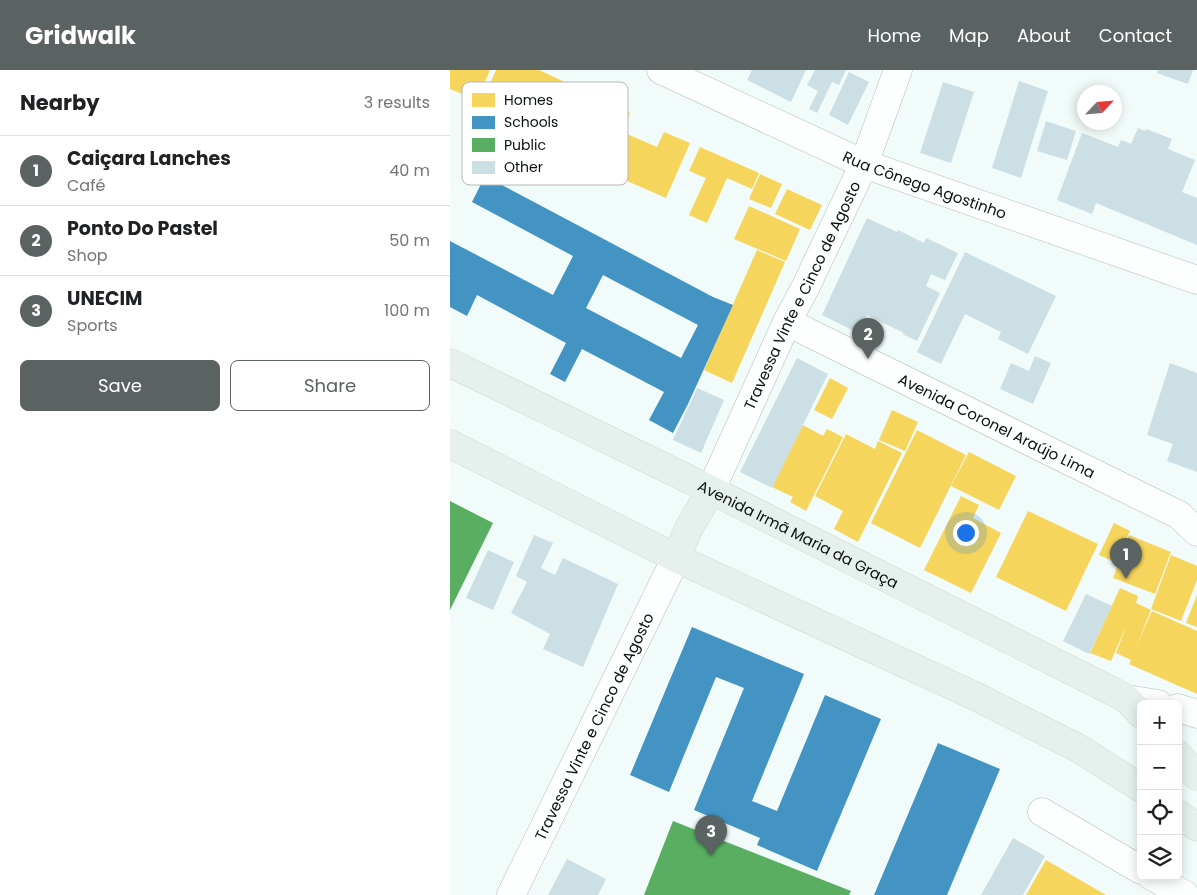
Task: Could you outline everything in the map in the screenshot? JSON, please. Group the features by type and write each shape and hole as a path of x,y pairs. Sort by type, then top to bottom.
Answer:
{"main road":[{"name":"Avenida Irmã Maria da Graça","path":"450,363 711,490 1106,688 1134,706"},
{"path":"450,444 676,558 975,696 1078,748 1137,785"},
{"path":"676,558 689,528 711,490"},
{"path":"1182,759 1197,776"},
{"path":"1182,817 1197,827"}],"street":[{"name":"Rua Cônego Agostinho","path":"660,70 864,164 1197,280"},
{"name":"Travessa Vinte e Cinco de Agosto","path":"711,490 788,322 864,164 898,70"},
{"name":"Avenida Coronel Araújo Lima","path":"788,322 1191,520"},
{"name":"Travessa Vinte e Cinco de Agosto","path":"511,895 676,558"},
{"path":"1182,709 1197,714"},
{"path":"1042,812 1137,868"},
{"path":"1159,880 1185,895"}],"building: Homes":[{"path":"450,70 490,70 485,82 462,82 462,94 450,89"},
{"path":"496,70 539,70 565,82 491,82"},
{"path":"664,132 690,143 666,198 628,181 628,134 657,147"},
{"path":"700,147 759,173 752,189 727,178 707,223 689,215 706,178 689,171"},
{"path":"760,174 782,184 771,208 749,199"},
{"path":"787,189 822,205 810,230 775,214"},
{"path":"749,206 800,229 786,261 734,239"},
{"path":"757,250 785,262 732,383 704,370"},
{"path":"830,378 848,388 832,419 814,410"},
{"path":"892,410 918,422 905,451 879,440"},
{"path":"803,425 823,436 827,429 843,437 806,511 790,502 793,497 772,487"},
{"path":"917,430 966,455 920,548 871,523"},
{"path":"846,434 875,449 878,441 902,453 858,542 834,529 843,511 815,496"},
{"path":"969,452 1016,476 999,510 951,486"},
{"path":"961,496 979,505 973,518 1001,533 971,593 924,570"},
{"path":"1028,511 1098,544 1066,611 996,577"},
{"path":"1114,523 1130,531 1115,562 1099,555"},
{"path":"1129,535 1171,552 1155,594 1113,578"},
{"path":"1171,555 1197,566 1197,580 1181,621 1151,609"},
{"path":"1120,588 1138,596 1136,603 1151,610 1136,647 1152,611 1197,631 1197,694 1129,664 1131,660 1116,653 1127,624 1111,661 1090,653"},
{"path":"1197,595 1197,627 1186,623"},
{"path":"1046,860 1075,877 1106,895 1026,895"}],"building: Schools":[{"path":"480,185 502,185 713,297 733,305 673,433 649,420 664,392 582,349 565,382 550,374 566,343 477,295 467,316 450,307 450,241 553,295 573,256 472,202","holes":["603,275 698,325 681,358 586,308"]},
{"path":"692,627 804,674 752,801 777,811 825,695 881,719 817,871 757,845 760,838 694,810 744,688 716,677 669,792 630,775"},
{"path":"938,743 1000,769 947,895 874,895"}],"building: Public":[{"path":"450,501 493,523 450,610"},
{"path":"673,821 851,891 849,895 644,895"}],"building: Other":[{"path":"752,70 806,70 791,102 747,80"},
{"path":"815,70 846,70 839,85 832,82 817,113 809,109 818,91 807,85"},
{"path":"1158,70 1193,70 1188,84 1157,73"},
{"path":"849,72 869,82 848,125 829,115"},
{"path":"1019,81 1048,91 1021,178 992,168"},
{"path":"943,82 974,92 951,163 920,153"},
{"path":"1046,121 1076,131 1067,160 1037,151"},
{"path":"1138,128 1145,131 1146,129 1172,139 1168,149 1195,160 1182,192 1197,198 1197,245 1096,203 1092,214 1057,200 1082,133 1118,147 1121,140 1131,144"},
{"path":"867,218 924,243 926,238 958,253 945,280 931,274 926,286 940,293 917,341 867,315 858,333 822,315"},
{"path":"965,252 1056,296 1028,354 998,339 1001,332 965,314 941,364 917,352"},
{"path":"1035,356 1051,363 1033,404 1000,389 1011,363 1029,371"},
{"path":"797,358 828,374 772,488 740,472"},
{"path":"1170,363 1197,373 1197,472 1167,461 1173,444 1147,435"},
{"path":"697,388 724,400 701,453 673,440"},
{"path":"534,535 553,543 541,568 555,575 563,558 618,584 583,667 543,649 550,634 511,613 527,582 516,576"},
{"path":"488,550 514,562 493,610 466,598"},
{"path":"1086,594 1112,606 1089,654 1063,641"},
{"path":"1013,838 1045,856 1023,895 981,895"},
{"path":"567,859 606,879 598,895 548,895"}],"place":[{"name":"Ponto Do Pastel","path":"868,359"},
{"name":"Caiçara Lanches","path":"1126,579"},
{"name":"UNECIM","path":"711,856"}]}
